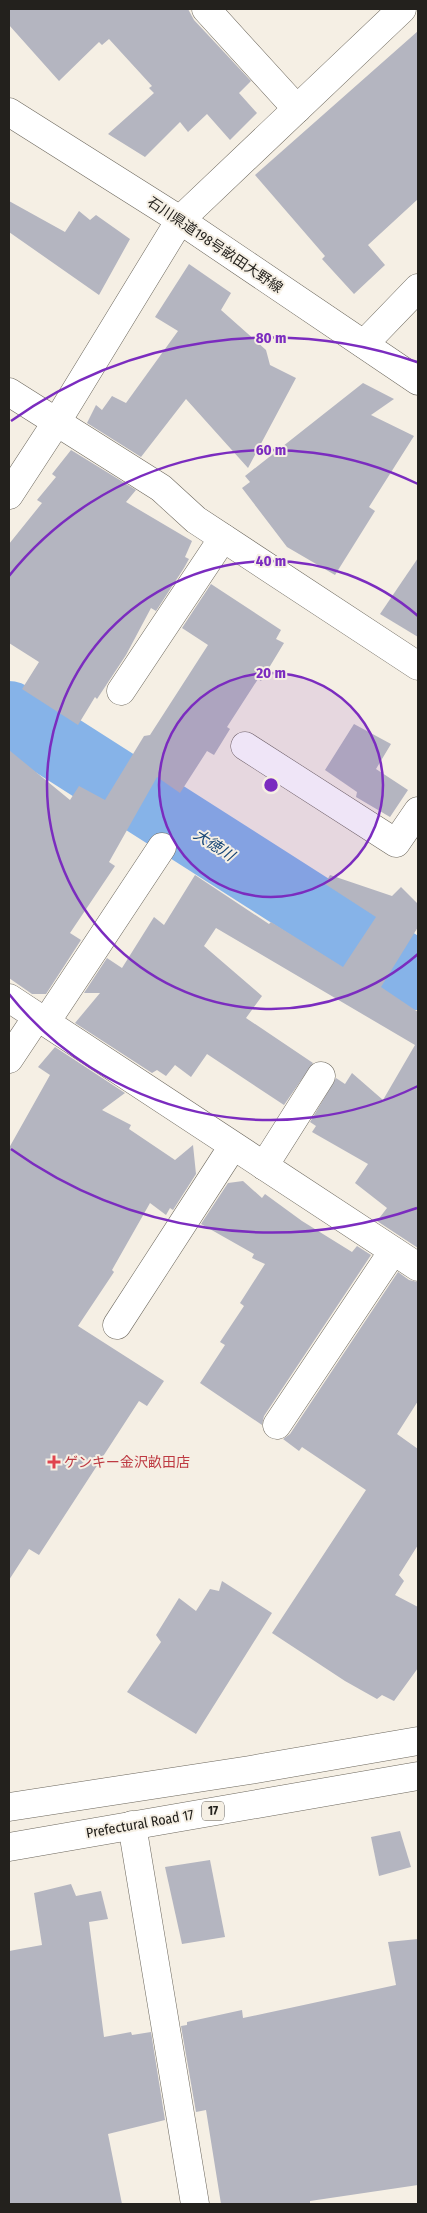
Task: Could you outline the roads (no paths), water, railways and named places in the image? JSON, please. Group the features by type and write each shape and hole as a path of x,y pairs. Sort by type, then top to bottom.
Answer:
{"street":[{"path":"206,9 297,109"},
{"path":"9,495 56,424 180,220 402,9"},
{"name":"石川県道198号畝田大野線","path":"9,112 180,220 418,381"},
{"path":"364,344 418,288"},
{"path":"9,392 56,424 161,488 196,520 418,666"},
{"path":"121,691 224,538"},
{"path":"245,746 396,842 418,811"},
{"path":"9,1059 41,1020 162,847"},
{"path":"9,998 418,1267"},
{"path":"264,1166 321,1076"},
{"path":"117,1324 233,1146"},
{"path":"277,1425 393,1250"},
{"path":"9,1807 250,1770 418,1741"},
{"name":"Prefectural Road 17","path":"9,1847 418,1776"},
{"path":"132,1825 195,2204"}],"waterway":[{"name":"大徳川","path":"9,715 418,976"}],"place":[{"name":"ゲンキー金沢畝田店","path":"54,1462"}]}
